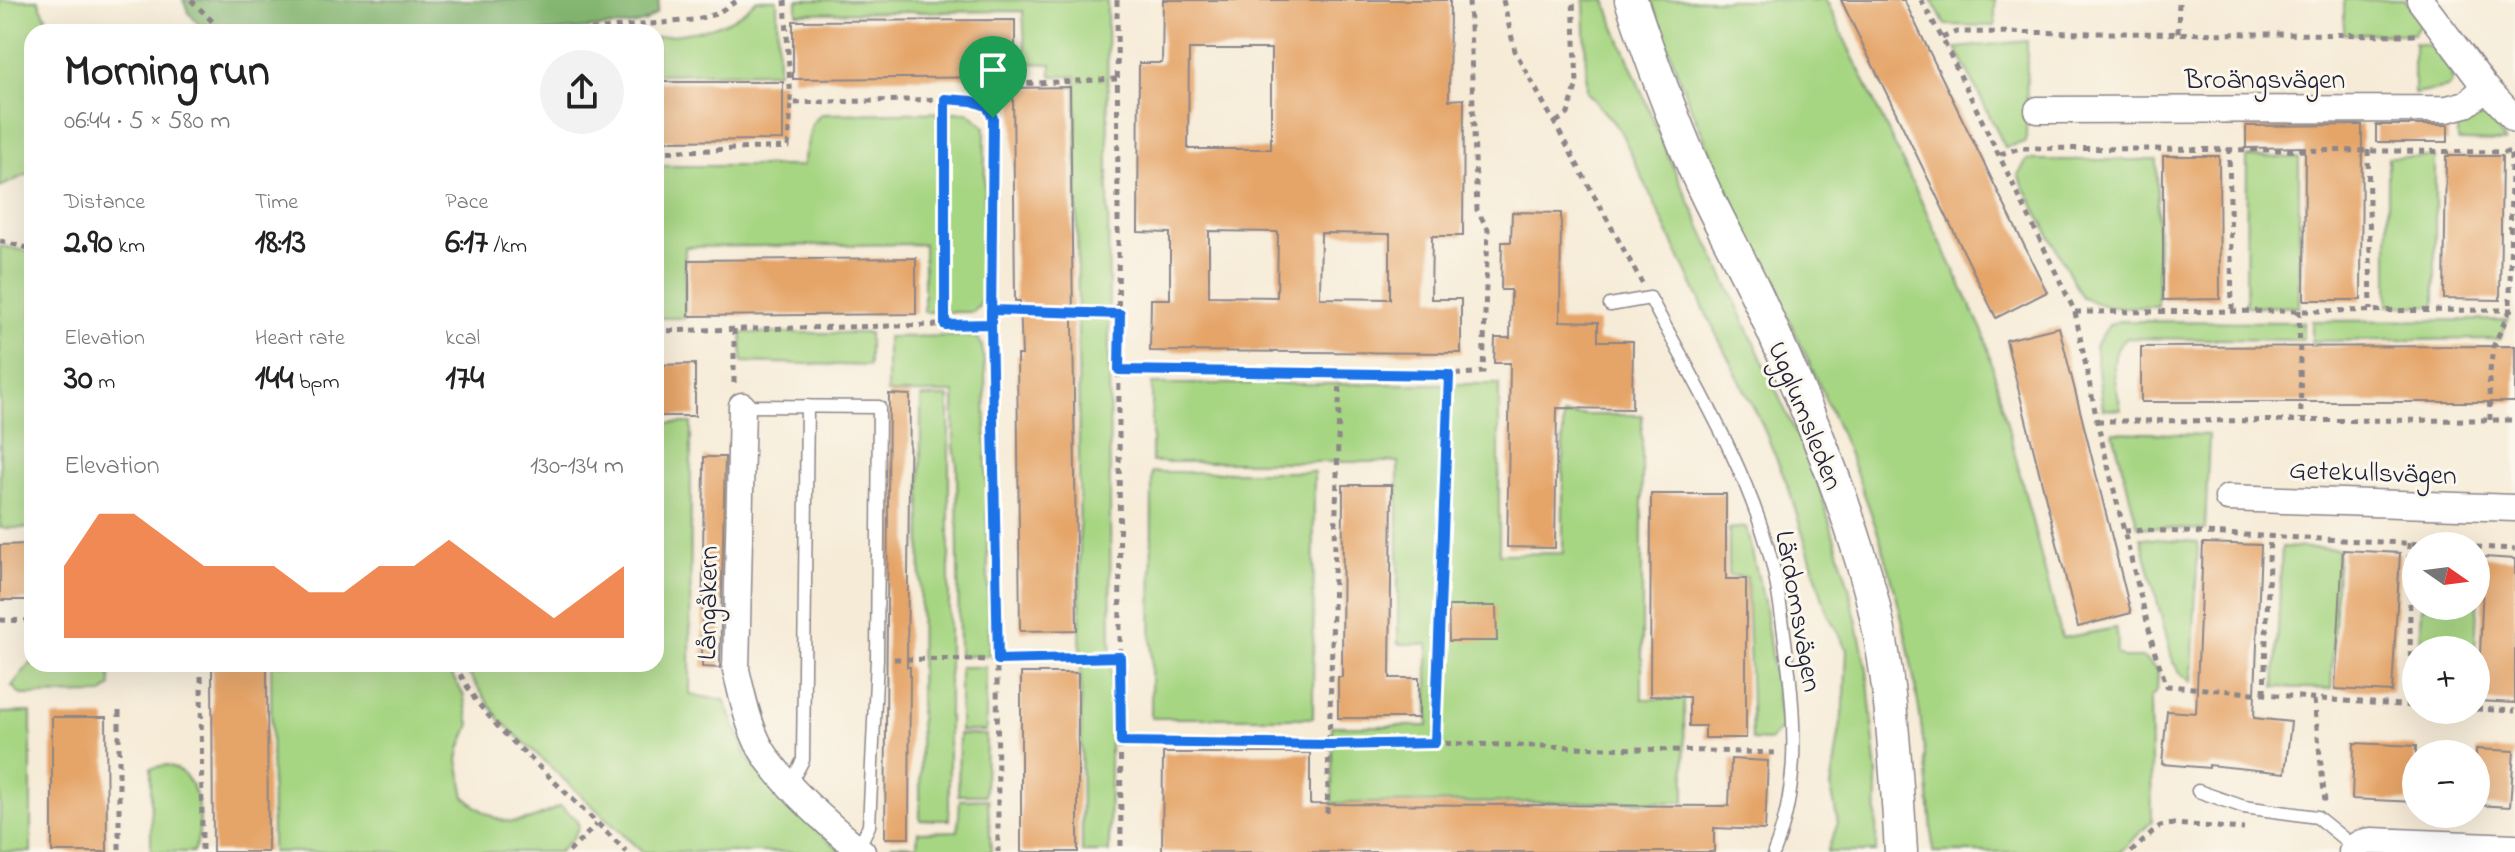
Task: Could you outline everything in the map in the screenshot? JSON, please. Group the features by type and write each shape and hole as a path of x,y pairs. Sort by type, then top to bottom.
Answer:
{"street":[{"name":"Ugglumsleden","path":"1631,0 1695,172 1758,298 1807,410 1838,487 1862,562 1890,695 1901,852"},
{"path":"2420,0 2486,88 2515,119"},
{"name":"Broängsvägen","path":"2038,110 2447,109 2466,104 2486,88"},
{"name":"Långåkern","path":"742,406 736,670 758,743 790,784 860,850"},
{"name":"Getekullsvägen","path":"2228,498 2515,508"},
{"path":"2353,849 2362,842 2372,841 2515,847"}],"lane":[{"path":"1610,305 1650,298"},
{"name":"Lärdomsvägen","path":"1650,298 1738,468 1773,565 1794,720 1788,812 1774,852"},
{"path":"742,406 879,407 877,659 869,826 860,850"},
{"path":"790,784 803,760 807,406"},
{"path":"2198,791 2244,807 2317,817 2353,849"}],"path":[{"path":"191,0 215,24"},
{"path":"651,24 693,20 716,14 738,0"},
{"path":"664,152 788,147 791,103 785,0"},
{"path":"1117,0 1121,852"},
{"path":"1119,370 1449,375 1483,372 1488,229 1477,210 1469,0"},
{"path":"1503,0 1515,51 1650,298"},
{"path":"1556,122 1568,114 1577,83 1573,0"},
{"path":"1921,0 2000,154 2075,312 2124,531 2155,653 2167,686 2402,705"},
{"path":"2178,33 2179,0"},
{"path":"1942,38 1956,32 2414,37 2427,32"},
{"path":"987,106 1007,88 1018,84 1117,79"},
{"path":"945,99 945,325"},
{"path":"791,103 972,101 987,106 993,118 991,324 998,660 998,852"},
{"path":"2000,154 2020,148 2513,150 2512,310 2493,347 2489,380 2490,420"},
{"path":"2229,148 2232,309"},
{"path":"2368,150 2371,310"},
{"path":"0,241 24,247"},
{"path":"991,310 1120,314"},
{"path":"2299,310 2301,419"},
{"path":"2075,312 2512,310"},
{"path":"664,331 991,324"},
{"path":"734,329 734,387 742,406"},
{"path":"1327,813 1340,374"},
{"path":"1435,743 1449,375"},
{"path":"2097,421 2515,420"},
{"path":"2124,531 2402,543"},
{"path":"2264,693 2270,536"},
{"path":"2490,548 2515,549"},
{"path":"0,620 24,621"},
{"path":"877,659 1120,657"},
{"path":"201,672 202,852"},
{"path":"459,672 476,701 500,729 627,852"},
{"path":"2314,700 2327,825"},
{"path":"2490,710 2515,711"},
{"path":"119,711 119,852"},
{"path":"1121,742 1435,743 1794,754"},
{"path":"569,852 597,824"},
{"path":"2131,852 2160,826 2174,824 2256,830"}],"green space":[{"path":"0,0 38,0 49,24 24,24 24,176 0,187"},
{"path":"183,0 659,1 657,13 636,24 198,24"},
{"path":"756,0 777,0 778,72 664,74 664,36 710,28 746,10"},
{"path":"797,0 1107,0 1111,673 1109,852 1082,852 1076,76 1051,76 1051,64 1026,63 1023,11 797,13"},
{"path":"1584,0 1606,0 1669,158 1816,477 1849,587 1867,670 1877,776 1876,852 1827,852 1838,823 1831,788 1845,694 1847,650 1827,612 1789,489 1762,424 1620,130 1587,92"},
{"path":"1651,0 1826,0 1984,334 2062,638 2116,628 2116,653 2123,658 2143,658 2158,670 2157,690 2150,698 2152,821 2120,852 1933,852 1921,723 1906,637 1885,554 1830,408 1711,154"},
{"path":"1932,0 1995,0 1995,26 1945,25"},
{"path":"2344,0 2405,0 2421,24 2413,34 2344,34"},
{"path":"2027,41 2026,142 2005,147 1956,48"},
{"path":"2414,43 2431,46 2451,71 2452,83 2448,88 2414,94"},
{"path":"968,112 985,127 984,291 980,305 973,312 924,312 924,244 685,247 685,318 664,318 664,166 802,166 812,124 821,114"},
{"path":"2488,117 2505,142 2458,141 2458,118"},
{"path":"2247,157 2299,158 2299,307 2246,306"},
{"path":"2388,157 2435,157 2435,306 2388,306"},
{"path":"2027,160 2157,160 2158,307 2109,307 2082,298 2018,175"},
{"path":"0,246 24,250 24,528 0,528"},
{"path":"2508,320 2500,339 2312,341 2312,321"},
{"path":"2119,321 2303,322 2303,340 2125,338 2115,354 2114,363 2121,410 2103,409 2095,346 2109,325"},
{"path":"742,333 869,333 869,366 742,362"},
{"path":"887,337 978,338 985,371 989,656 959,656 954,393 887,393"},
{"path":"1152,384 1499,384 1499,554 1563,553 1563,415 1642,415 1642,699 1684,699 1685,802 1332,803 1332,726 1428,726 1428,644 1398,644 1398,462 1152,462"},
{"path":"921,397 949,397 949,820 920,820"},
{"path":"664,423 691,423 690,695 724,700 748,758 773,791 842,852 642,852 500,720 467,672 664,672"},
{"path":"2113,432 2209,435 2205,530 2138,527"},
{"path":"1152,472 1314,472 1313,718 1151,718"},
{"path":"1746,527 1764,602 1781,729 1769,741 1752,740 1747,577 1729,576 1729,529"},
{"path":"2141,538 2198,542 2192,682 2181,674 2173,662"},
{"path":"2282,547 2338,549 2331,689 2275,687"},
{"path":"2421,620 2477,620 2476,636 2421,636"},
{"path":"960,667 986,667 986,731 960,731"},
{"path":"24,671 110,672 111,686 102,694 21,695 12,686"},
{"path":"271,672 450,672 463,694 470,725 458,760 465,797 489,815 511,822 533,818 560,806 575,818 579,826 573,838 559,852 272,852"},
{"path":"31,712 31,852 0,852 0,713"},
{"path":"959,734 986,735 985,795 958,795"},
{"path":"166,765 187,777 198,801 199,828 193,852 151,852 151,768"},
{"path":"988,799 991,852 893,852 892,845 917,846 918,832 958,831 960,800"}],"building":[{"path":"1163,0 1450,0 1449,100 1464,99 1463,236 1432,236 1431,299 1461,299 1461,353 1150,351 1151,299 1170,299 1170,233 1138,232 1139,63 1162,63","holes":["1189,49 1271,49 1271,149 1188,149","1209,231 1278,232 1277,297 1209,296","1321,233 1390,234 1390,299 1320,298"]},
{"path":"1841,0 1904,0 2047,292 1996,318"},
{"path":"1015,20 1015,77 793,79 793,21"},
{"path":"664,82 783,82 783,140 664,141"},
{"path":"1070,87 1077,630 1020,631 1017,355 1022,355 1020,301 1015,301 1013,88"},
{"path":"2362,125 2361,300 2304,300 2305,147 2246,148 2246,126"},
{"path":"2376,125 2448,125 2448,142 2376,142"},
{"path":"2163,156 2219,156 2220,299 2163,300"},
{"path":"2446,156 2502,156 2500,300 2444,299"},
{"path":"1512,212 1561,213 1560,321 1598,322 1598,341 1633,341 1632,409 1557,408 1555,548 1507,547 1510,363 1494,363 1495,338 1510,338 1511,290 1501,290 1502,242 1511,242"},
{"path":"916,258 916,314 689,316 689,260"},
{"path":"2059,327 2131,613 2078,627 2006,340"},
{"path":"2515,346 2515,402 2141,402 2141,347"},
{"path":"695,364 695,416 664,416 664,365"},
{"path":"889,394 910,395 909,838 885,838"},
{"path":"704,457 725,457 720,668 702,667"},
{"path":"1343,485 1392,485 1390,678 1419,678 1419,718 1338,718 1338,677 1342,677"},
{"path":"1651,494 1726,494 1726,579 1746,579 1746,738 1705,738 1705,726 1689,726 1689,697 1650,696"},
{"path":"2203,543 2261,545 2254,718 2291,722 2285,773 2209,765 2209,768 2162,764 2167,711 2196,713"},
{"path":"24,544 24,600 0,600 0,545"},
{"path":"2343,550 2400,553 2392,692 2335,689"},
{"path":"2490,557 2515,559 2515,703 2490,702 2490,636 2481,636 2481,620 2490,620"},
{"path":"1448,606 1496,606 1497,641 1449,641"},
{"path":"212,672 267,672 268,852 213,852"},
{"path":"1021,673 1078,673 1078,852 1021,852"},
{"path":"52,717 106,717 107,852 52,852"},
{"path":"2354,743 2402,745 2402,801 2352,799"},
{"path":"2490,750 2514,751 2510,807 2490,806"},
{"path":"1163,753 1310,753 1310,804 1729,806 1731,759 1768,761 1765,830 1714,828 1714,852 1162,852"}],"route":[{"path":"993,118 987,106 972,101 945,99 945,325 991,324 991,310 1120,314 1119,370 1449,375 1435,743 1121,742 1120,657 998,660 991,324 993,118"}]}
